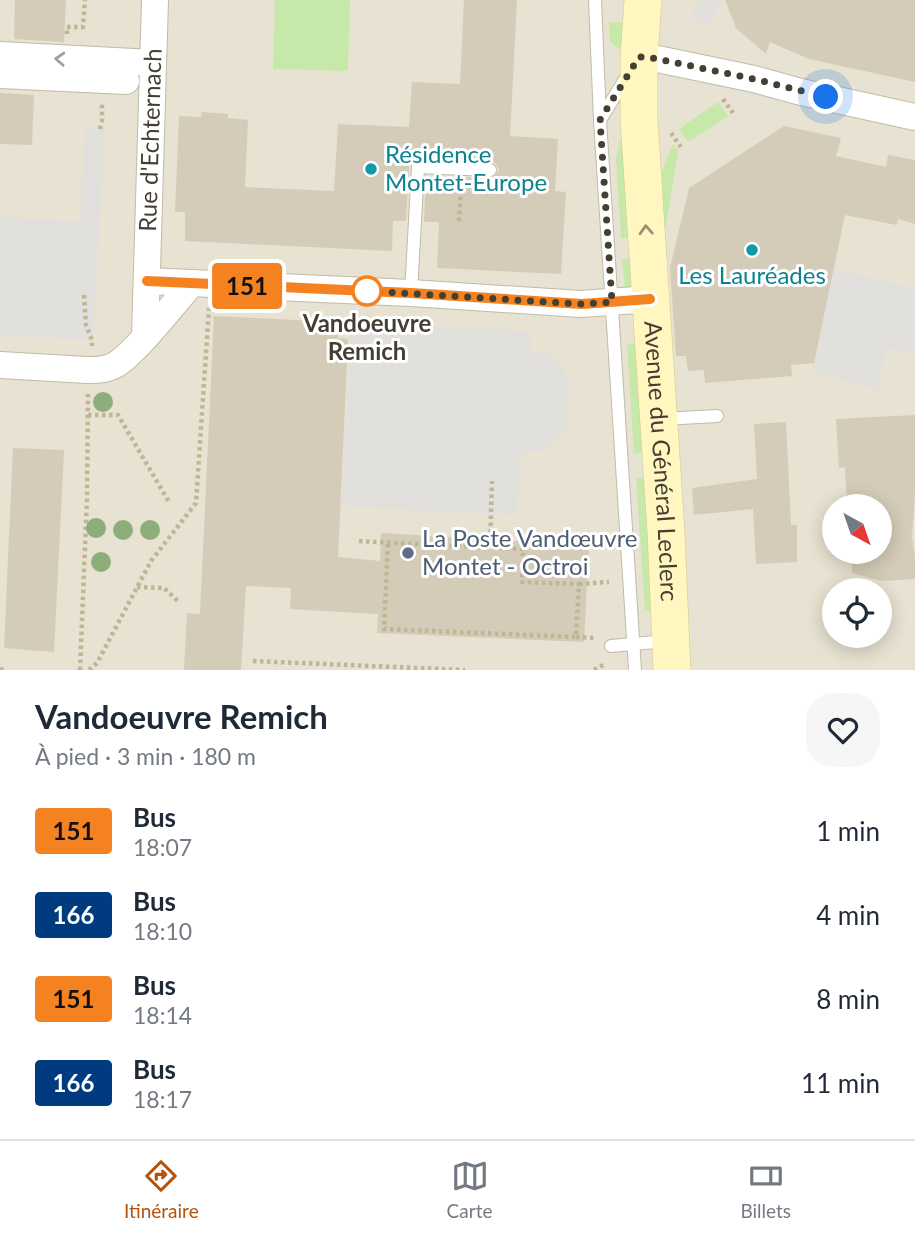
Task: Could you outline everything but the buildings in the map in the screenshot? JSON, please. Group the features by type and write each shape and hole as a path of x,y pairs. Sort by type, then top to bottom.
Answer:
{"street":[{"name":"Rue d'Echternach","path":"145,336 155,0"},
{"name":"Avenue du Général Leclerc","path":"643,0 639,120 666,532 671,655"},
{"path":"0,55 153,73"},
{"path":"639,57 754,79 915,117"},
{"path":"0,75 153,73"},
{"path":"147,281 582,304 650,299"},
{"path":"0,365 102,370 116,364 145,336 192,283"}],"lane":[{"path":"595,0 600,120 635,670"},
{"path":"600,120 639,57"},
{"path":"411,293 418,167 489,170"},
{"path":"657,420 718,416"},
{"path":"611,646 633,644 671,655"}],"path":[{"path":"84,26 85,0"},
{"path":"720,94 733,113"},
{"path":"459,221 461,184"},
{"path":"80,670 88,415 87,355 92,350 92,340 86,325 84,295"},
{"path":"89,670 97,663 151,561 196,503 209,308"},
{"path":"88,415 118,415 169,502"},
{"path":"490,547 492,481"},
{"path":"359,541 523,549 522,582 609,582"},
{"path":"388,543 384,629 585,638"},
{"path":"576,637 579,584"},
{"path":"137,587 164,588 178,601"},
{"path":"253,662 465,670"}],"shaded area":[{"path":"0,0 915,0 915,670 0,670"},
{"path":"701,0 723,0 707,25 690,17"},
{"path":"705,80 827,106 827,112 703,85"},
{"path":"85,126 105,126 93,340 0,336 0,218 80,221"},
{"path":"834,269 915,288 915,354 887,348 877,390 812,371"},
{"path":"351,323 531,332 530,352 552,353 570,380 566,429 545,452 529,451 522,457 516,515 341,506"}],"green space":[{"path":"275,0 350,0 348,71 273,69"},
{"path":"609,22 630,23 625,46 618,48 610,41"},
{"path":"718,102 728,116 688,142 679,129"},
{"path":"626,118 640,237 621,238 616,159"},
{"path":"673,144 678,151 664,226 662,172"},
{"path":"641,258 635,286 625,290 622,259"},
{"path":"646,342 646,452 634,454 627,344"},
{"path":"654,476 655,610 645,611 636,478"}],"bus line":[{"name":"151","path":"147,281 582,304 650,299"}],"place":[{"name":"Résidence Montet-Europe","path":"371,169"},
{"name":"Les Lauréades","path":"752,250"},
{"name":"Vandoeuvre Remich","path":"367,291"},
{"name":"La Poste Vandœuvre Montet - Octroi","path":"408,553"}],"route":[{"path":"367,291 582,304 612,302 600,120 639,57 754,79 826,97"}]}
